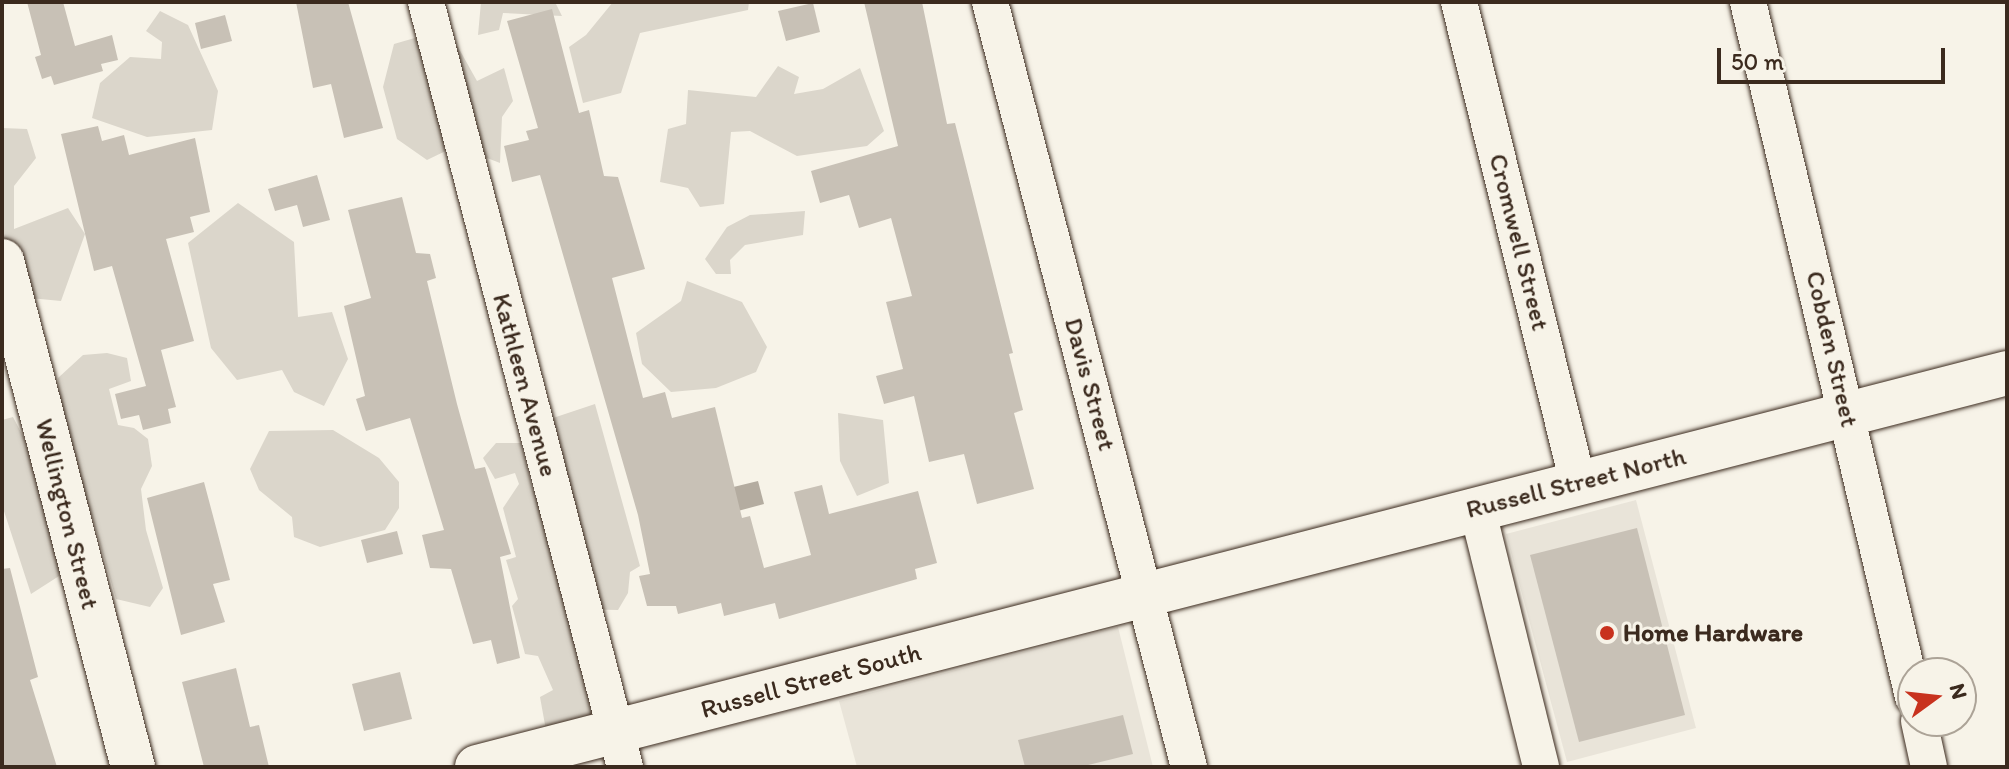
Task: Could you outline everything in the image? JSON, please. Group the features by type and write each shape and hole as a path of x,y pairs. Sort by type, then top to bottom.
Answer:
{"street":[{"name":"Kathleen Avenue","path":"426,2 620,749"},
{"name":"Davis Street","path":"990,2 1189,767"},
{"name":"Cromwell Street","path":"1459,2 1578,483"},
{"name":"Cobden Street","path":"1748,2 1904,657"},
{"name":"Wellington Street","path":"2,261 133,767"},
{"name":"Russell Street North","path":"1145,595 2007,373"},
{"path":"1477,508 1541,767"},
{"name":"Russell Street South","path":"477,767 620,749 1145,595"},
{"path":"1922,737 1929,767"}],"shaded area":[{"path":"481,2 555,2 562,16 503,13 499,30 478,35"},
{"path":"613,2 749,2 748,10 640,33 621,93 583,103 569,47 586,35"},
{"path":"160,11 188,25 218,91 212,130 147,137 92,118 100,83 130,57 161,59 162,42 146,31"},
{"path":"432,33 458,47 477,81 504,68 513,101 502,117 500,163 456,146 427,160 397,139 383,87 394,44"},
{"path":"778,66 799,77 794,94 823,89 860,68 884,131 867,146 797,156 750,131 731,132 724,204 700,207 688,188 660,182 668,129 686,124 688,90 756,97"},
{"path":"2,128 27,129 36,158 14,186 14,229 68,208 85,234 61,301 30,298 2,331"},
{"path":"238,203 294,242 298,317 332,312 348,359 324,406 294,392 282,370 237,380 211,348 188,243"},
{"path":"805,211 803,235 745,245 730,260 731,274 716,274 705,259 727,227 750,215"},
{"path":"687,281 742,302 767,347 756,372 716,388 671,392 642,364 636,333 681,301"},
{"path":"107,353 127,358 131,381 109,389 118,425 134,428 148,439 152,466 141,489 146,530 163,588 150,607 116,599 92,516 77,502 70,569 31,594 2,505 2,420 13,417 35,459 61,454 58,378 83,355"},
{"path":"595,404 640,566 630,572 628,593 618,610 569,609 569,623 600,624 611,667 587,726 547,736 540,697 553,690 538,656 525,654 512,606 518,599 506,560 516,557 503,508 519,484 515,473 495,479 483,458 496,443 521,443 533,491 565,481 553,418"},
{"path":"838,413 883,420 889,483 857,496 840,461"},
{"path":"333,430 379,458 399,482 399,508 385,530 320,547 294,537 292,517 259,490 250,469 269,431"},
{"path":"758,481 764,504 723,515 717,491"},
{"name":"Home Hardware","path":"1636,500 1696,728 1567,762 1506,534"},
{"path":"1118,627 1153,767 857,767 839,701"}],"building":[{"path":"27,2 63,2 75,46 112,35 118,60 101,64 103,71 54,85 51,76 42,79 35,57 41,55"},
{"path":"296,2 348,2 383,128 344,138 331,84 313,88"},
{"path":"864,2 922,2 947,124 955,123 1013,353 1009,354 1023,410 1014,413 1034,489 977,504 964,454 929,462 914,396 884,404 876,376 903,369 886,302 912,296 891,218 859,228 849,195 820,203 811,171 898,146"},
{"path":"813,3 820,32 786,41 778,11"},
{"path":"552,9 579,113 589,110 604,176 618,177 645,269 612,278 643,398 665,392 672,418 715,407 742,518 750,516 764,568 811,555 794,492 822,485 829,514 918,491 937,563 915,569 917,579 779,619 775,603 724,616 721,603 678,614 676,606 647,606 639,576 650,574 638,515 540,175 512,182 504,146 529,140 526,131 538,128 507,21"},
{"path":"225,15 232,41 201,49 195,23"},
{"path":"98,126 102,141 124,135 129,155 195,138 210,212 190,217 194,232 166,239 194,341 161,350 176,407 168,409 171,423 143,430 139,415 121,419 115,394 146,386 112,266 94,271 61,134"},
{"path":"317,175 330,220 303,227 297,205 275,211 268,189"},
{"path":"402,197 416,253 430,254 436,278 427,281 457,404 475,469 485,467 511,554 500,557 520,658 497,664 491,640 473,644 451,569 430,568 422,535 444,530 410,418 366,431 356,399 365,396 344,306 371,298 348,210"},
{"path":"204,482 230,580 213,584 225,622 181,635 147,498"},
{"name":"Home Hardware","path":"1637,528 1685,715 1579,742 1530,555"},
{"path":"397,531 403,554 367,563 361,540"},
{"path":"10,568 38,677 30,680 57,767 2,767 2,569"},
{"path":"236,668 250,727 259,725 269,767 204,767 182,682"},
{"path":"400,672 412,719 364,731 352,684"},
{"path":"1123,715 1133,754 1080,767 1025,767 1018,740"}],"place":[{"name":"Home Hardware","path":"1607,633"}]}
